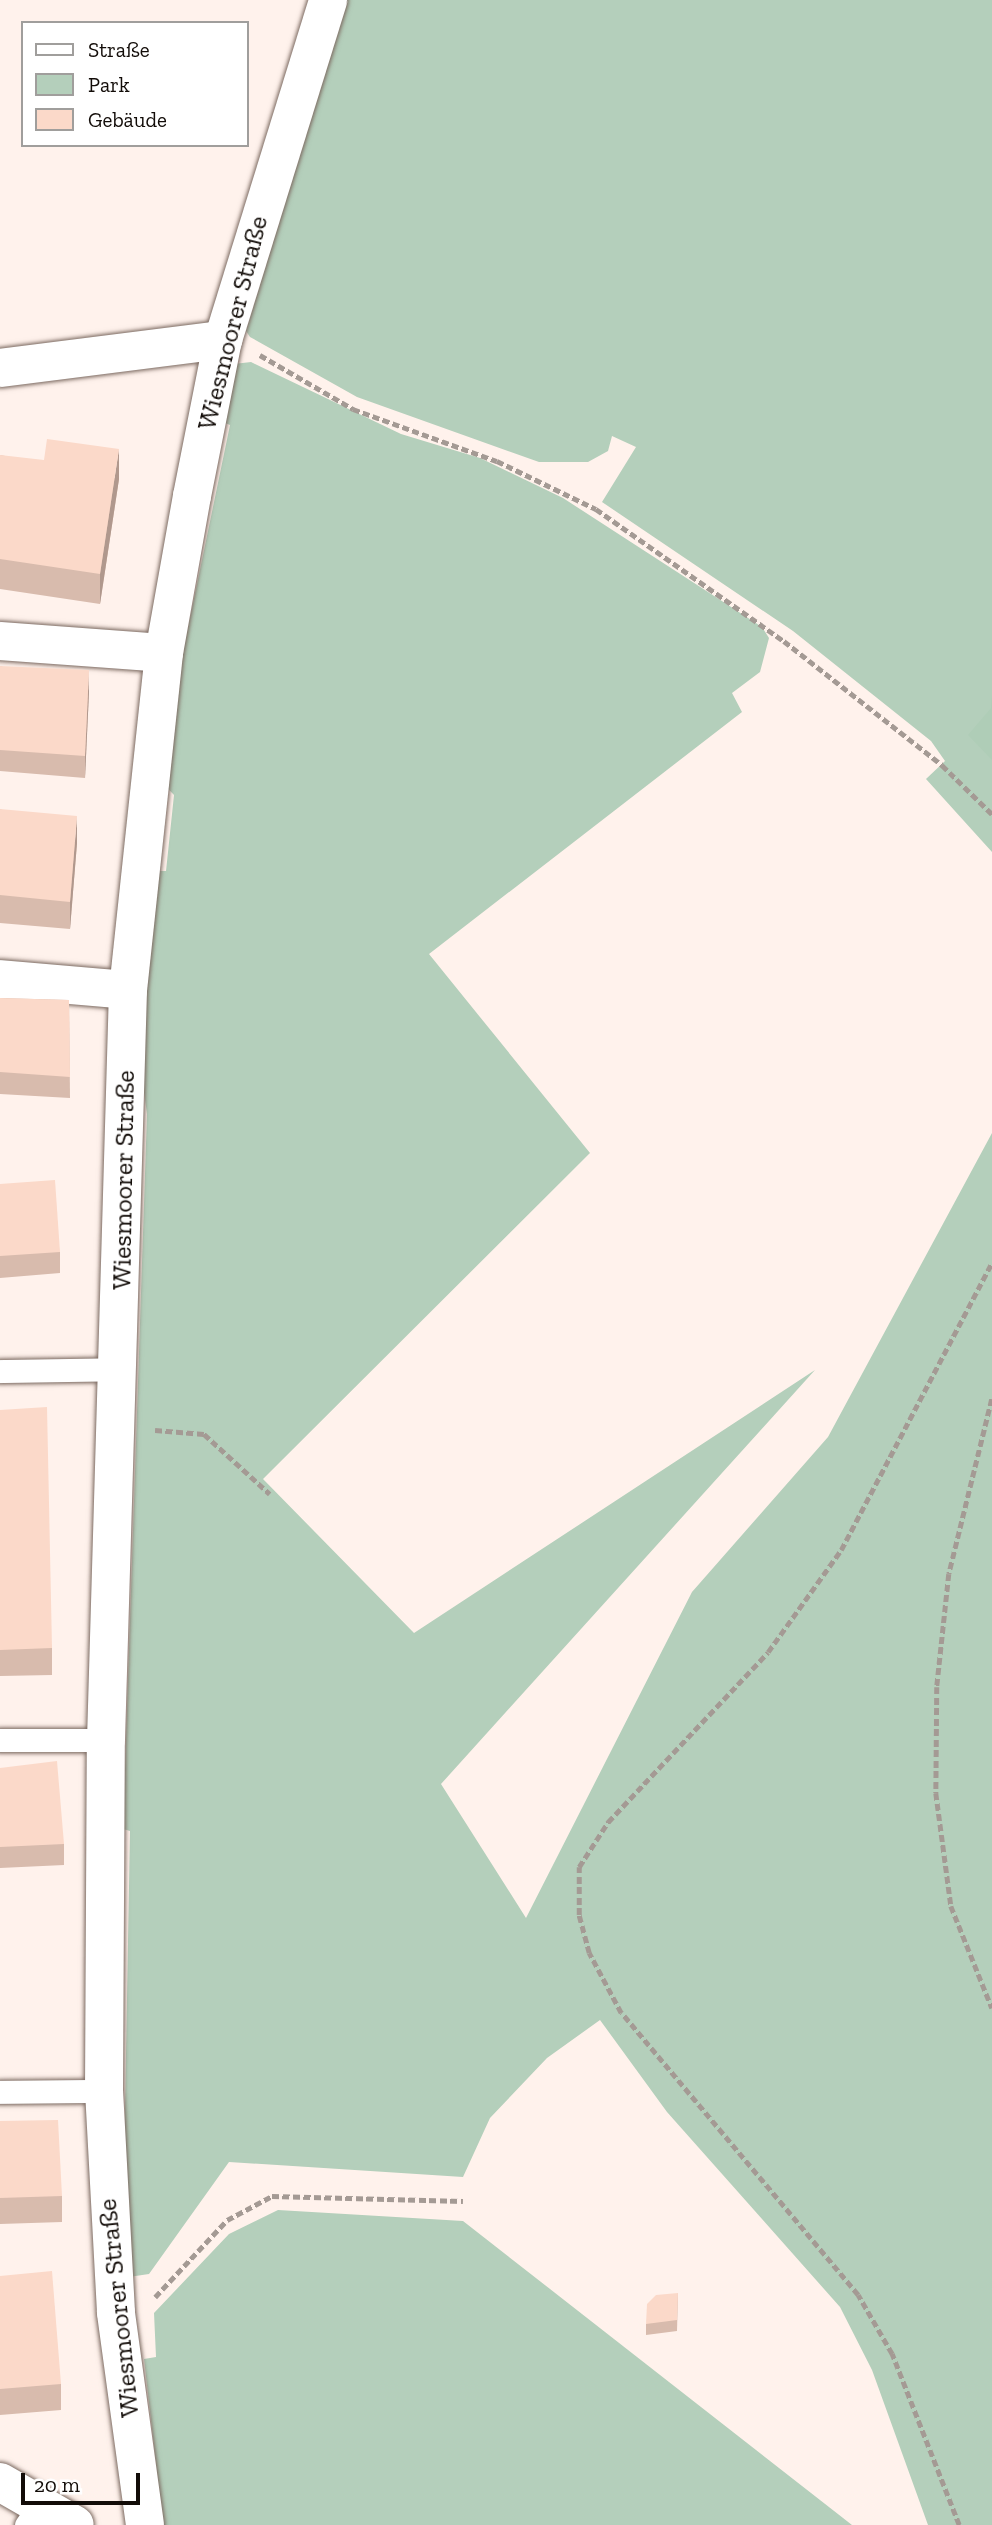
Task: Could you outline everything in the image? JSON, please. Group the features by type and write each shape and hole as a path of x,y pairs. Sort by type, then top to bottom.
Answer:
{"street":[{"name":"Wiesmoorer Straße","path":"145,2525 116,2312 104,2091 106,1740 121,1369 128,990 164,653 223,340 328,0"},
{"path":"3,361 223,340"},
{"path":"0,641 164,653"},
{"path":"0,979 128,990"},
{"path":"0,2482 33,2515 75,2525"}],"lane":[{"path":"0,1371 121,1369"},
{"path":"0,1740 106,1740"},
{"path":"0,2092 104,2091"}],"path":[{"path":"223,340 353,409 497,461 596,509 784,641 942,765 992,814"},
{"path":"960,2525 892,2354 858,2295 621,2013 589,1953 579,1915 579,1867 608,1822 768,1652 841,1550 992,1262"},
{"path":"992,1399 949,1574 937,1687 936,1793 951,1906 992,2008"},
{"path":"119,1427 205,1434 270,1494"},
{"path":"116,2312 152,2300 227,2220 272,2196 463,2201"}],"green space":[{"path":"346,0 992,0 992,852 926,779 945,761 931,741 793,631 602,502 636,447 612,436 608,451 588,462 539,462 357,397 250,337 246,331"},
{"path":"251,362 401,434 480,458 563,498 762,627 769,638 760,672 732,693 742,712 429,954 590,1153 263,1479 414,1633 815,1370 441,1784 526,1918 692,1592 828,1437 992,1133 992,2525 928,2525 872,2370 840,2307 667,2112 600,2020 547,2058 490,2118 463,2177 229,2162 149,2274 122,2278 130,1831 123,1829 147,1114 140,1063 151,871 166,871 174,795 157,777 230,425 220,421 234,364"},
{"path":"992,695 992,760 968,735 991,708"},
{"path":"278,2210 463,2221 852,2525 163,2525 144,2359 156,2357 154,2313 229,2234"}],"building":[{"path":"47,439 119,449 100,574 0,559 0,455 44,460"},
{"path":"0,666 89,670 85,756 0,750"},
{"path":"0,809 77,816 70,902 0,895"},
{"path":"0,998 69,1000 70,1077 0,1072"},
{"path":"55,1180 60,1252 0,1256 0,1184"},
{"path":"47,1407 52,1648 0,1650 0,1410"},
{"path":"57,1761 64,1844 0,1847 0,1768"},
{"path":"58,2120 62,2196 0,2198 0,2121"},
{"path":"52,2271 61,2384 0,2389 0,2276"},
{"path":"678,2293 677,2320 646,2324 647,2304 656,2295"}]}
